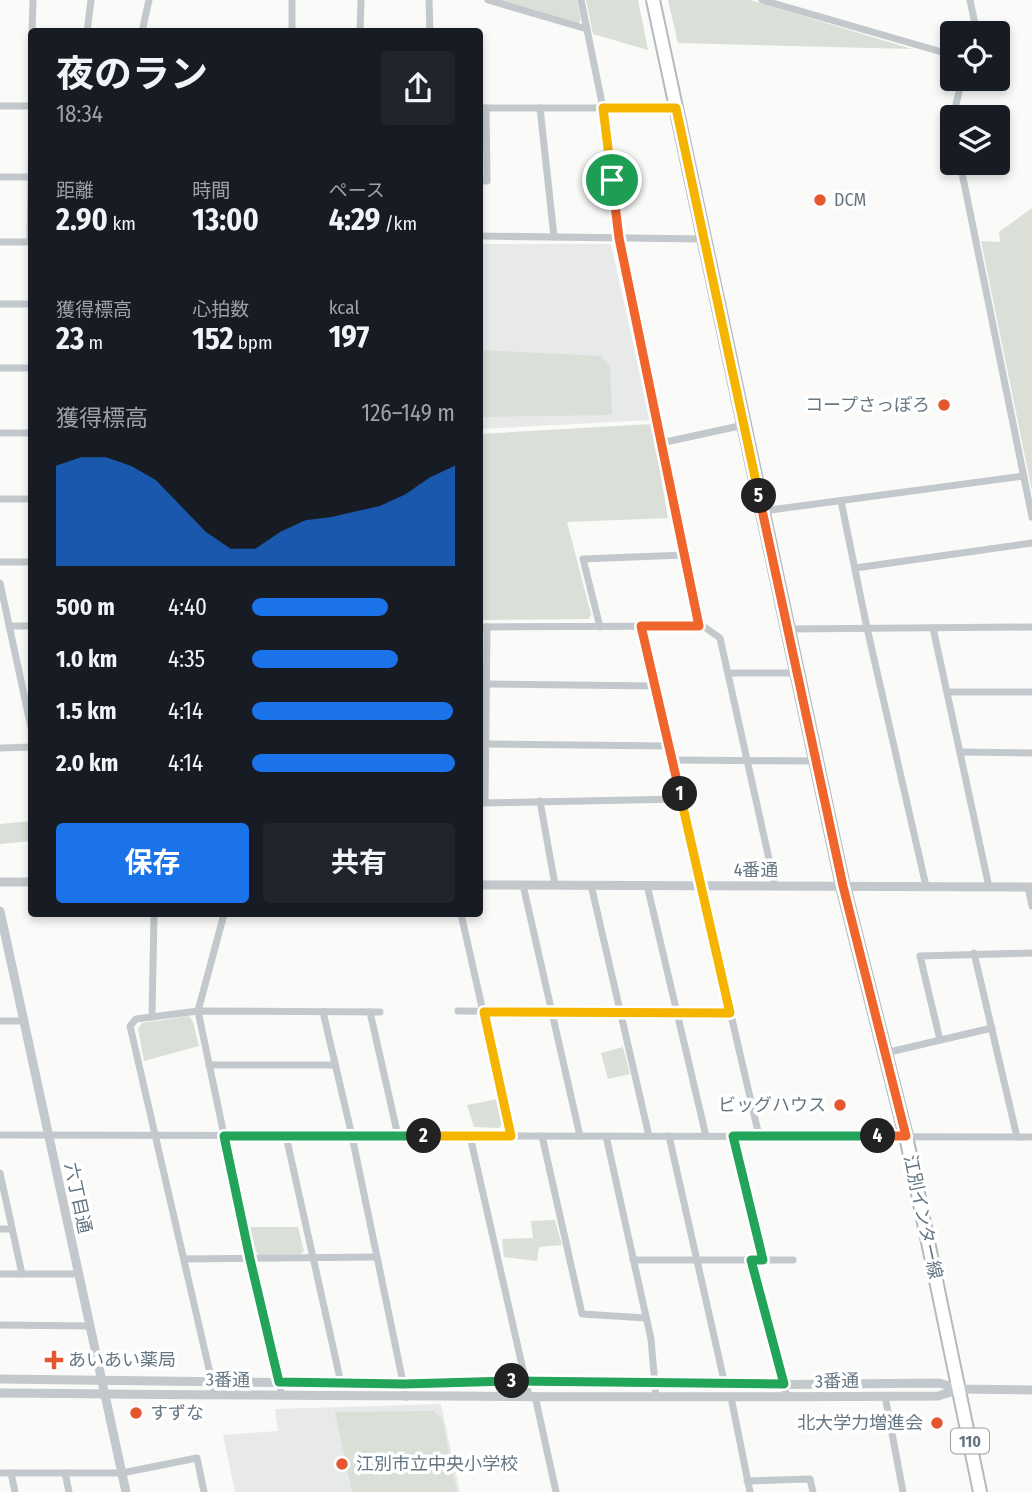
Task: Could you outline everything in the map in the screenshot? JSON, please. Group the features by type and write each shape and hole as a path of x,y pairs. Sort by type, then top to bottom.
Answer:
{"main road":[{"name":"江別インター線","path":"653,0 843,886 906,1136 980,1492"}],"street":[{"path":"32,28 33,0"},
{"path":"87,28 90,0"},
{"path":"143,28 149,0"},
{"path":"292,0 292,28"},
{"path":"360,0 360,28"},
{"path":"429,0 430,28"},
{"path":"488,0 587,29"},
{"path":"581,0 603,108 619,238 699,626"},
{"path":"762,0 940,52"},
{"path":"793,0 795,10"},
{"path":"970,0 974,21"},
{"path":"0,106 28,106"},
{"path":"483,181 487,181 483,108 676,108"},
{"path":"540,108 554,237"},
{"path":"962,175 1032,517"},
{"path":"0,177 28,177"},
{"path":"483,236 705,239"},
{"path":"0,242 28,242"},
{"path":"0,304 28,304"},
{"path":"0,368 28,368"},
{"path":"661,443 744,425"},
{"path":"0,433 28,433"},
{"path":"763,511 1024,476"},
{"path":"0,499 28,499"},
{"path":"841,501 926,886"},
{"path":"855,568 1032,543"},
{"path":"600,626 583,559 684,555"},
{"path":"0,562 28,562"},
{"path":"0,583 28,714"},
{"path":"9,626 28,626"},
{"path":"641,626 759,1136"},
{"path":"483,788 486,684 483,627 703,626 720,638 775,886"},
{"path":"788,629 1032,627"},
{"path":"933,628 989,887"},
{"path":"728,673 797,673"},
{"path":"486,684 655,686"},
{"path":"22,686 28,686"},
{"path":"947,692 1032,692"},
{"path":"486,744 668,746"},
{"path":"0,748 28,747"},
{"path":"960,752 1032,753"},
{"path":"672,760 817,761"},
{"path":"483,802 681,799"},
{"path":"540,802 555,885"},
{"path":"0,882 28,883"},
{"name":"4番通","path":"483,885 1030,887"},
{"path":"523,885 580,1136"},
{"path":"591,885 649,1136"},
{"path":"647,885 706,1136"},
{"path":"1030,887 1032,905"},
{"name":"六丁目通","path":"0,911 5,954 24,1021 126,1492"},
{"path":"152,1017 154,917"},
{"path":"223,917 198,1011 282,1396"},
{"path":"462,917 511,1136"},
{"path":"974,953 1017,1137"},
{"path":"940,1040 920,956 1032,953"},
{"path":"215,1395 130,1026 136,1019 198,1011 380,1012"},
{"path":"458,1011 730,1013"},
{"path":"323,1012 352,1136 405,1397"},
{"path":"370,1012 398,1136"},
{"path":"0,1021 24,1021"},
{"path":"885,1053 992,1028"},
{"path":"209,1065 335,1065"},
{"path":"0,1135 1032,1137"},
{"path":"286,1136 341,1383"},
{"path":"470,1136 526,1381 556,1492"},
{"path":"542,1136 582,1314 646,1318"},
{"path":"606,1136 651,1339 656,1397"},
{"path":"669,1136 725,1385"},
{"path":"733,1136 763,1260"},
{"path":"0,1173 22,1274"},
{"path":"0,1229 12,1229"},
{"path":"184,1259 376,1257"},
{"path":"634,1260 793,1260"},
{"path":"751,1260 787,1397"},
{"path":"0,1274 79,1274"},
{"path":"0,1325 90,1326"},
{"name":"3番通","path":"0,1379 404,1384 526,1381 725,1385 939,1383 959,1389 1032,1390"},
{"name":"3番通","path":"0,1393 787,1397 938,1396 959,1389"},
{"path":"885,1396 903,1492"},
{"path":"731,1397 750,1492"},
{"path":"0,1473 122,1473 197,1458 204,1492"},
{"path":"11,1473 15,1492"},
{"path":"65,1473 69,1492"},
{"path":"747,1481 810,1479 813,1492"}],"shaded area":[{"path":"497,0 577,0 581,20 575,24"},
{"path":"586,0 638,0 648,50 593,34"},
{"path":"668,0 750,0 912,49 678,43"},
{"path":"1032,208 1032,491 981,241 1000,242 999,232"},
{"path":"483,244 611,244 650,420 483,429"},
{"path":"483,350 601,356 610,367 612,415 483,417"},
{"path":"652,424 668,518 567,522 591,614 589,619 483,620 483,434"},
{"path":"28,821 28,841 0,844 0,824"},
{"path":"189,1016 199,1046 144,1061 138,1029 142,1023"},
{"path":"623,1047 630,1074 608,1079 601,1053"},
{"path":"498,1099 504,1122 499,1128 474,1127 467,1105"},
{"path":"555,1220 562,1245 539,1247 537,1261 504,1257 502,1239 533,1238 531,1221"},
{"path":"250,1227 298,1227 304,1251 300,1254 259,1255 255,1250"},
{"name":"江別市立中央小学校","path":"441,1404 460,1492 235,1492 223,1435 278,1431 275,1409"},
{"path":"433,1411 442,1418 457,1492 352,1492 335,1412"}],"place":[{"name":"DCM","path":"820,200"},
{"name":"コープさっぽろ","path":"944,405"},
{"name":"ビッグハウス","path":"840,1105"},
{"name":"あいあい薬局","path":"54,1360"},
{"name":"すずな","path":"136,1413"},
{"name":"北大学力増進会","path":"937,1423"},
{"name":"江別市立中央小学校","path":"342,1464"}],"route":[{"path":"603,108 676,108 843,886 906,1136 733,1136 763,1260 751,1260 784,1384 279,1382 224,1136 511,1136 484,1012 730,1013 641,626 699,626 619,238 612,180 603,108"}]}
